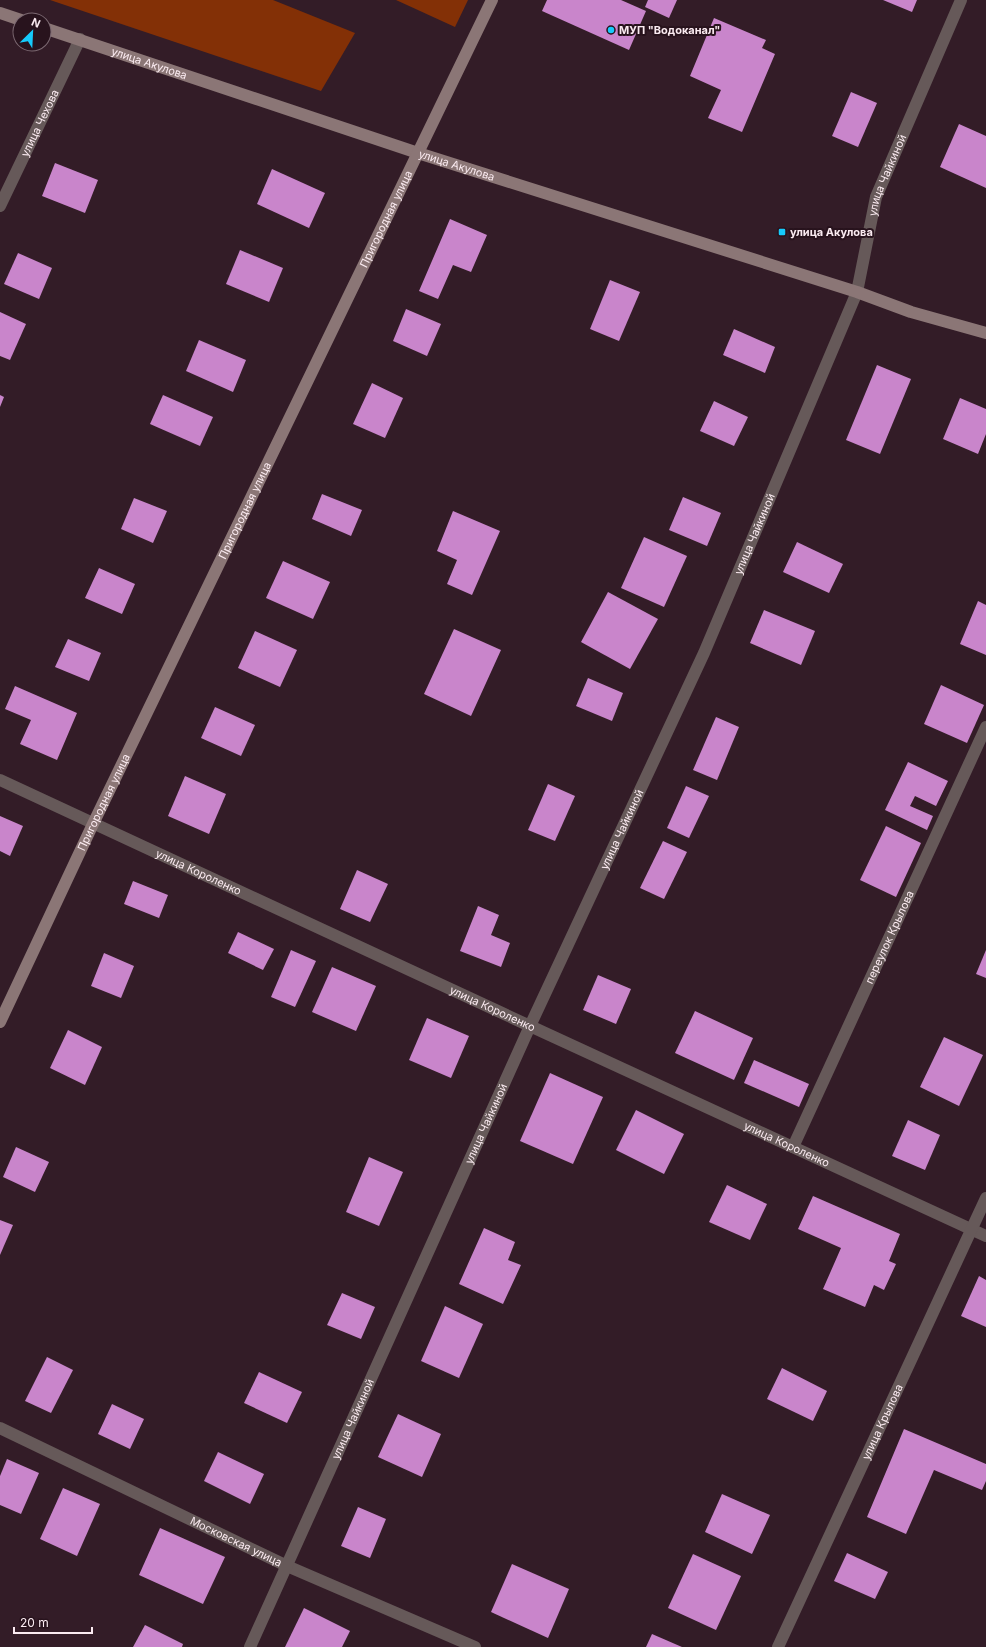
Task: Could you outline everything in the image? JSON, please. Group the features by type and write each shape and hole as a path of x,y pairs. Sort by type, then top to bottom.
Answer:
{"main road":[{"name":"Пригородная улица","path":"0,1022 93,824 492,0"},
{"path":"0,13 12,17"},
{"name":"улица Акулова","path":"52,30 418,152 856,292 911,312 986,333"}],"street":[{"name":"улица Чайкиной","path":"250,1647 288,1566 530,1026 704,653 856,292 876,197 961,0"},
{"name":"улица Чехова","path":"0,206 80,39"},
{"name":"переулок Крылова","path":"792,1147 986,727"},
{"name":"улица Короленко","path":"0,780 986,1236"},
{"name":"улица Крылова","path":"778,1647 986,1198"},
{"name":"Московская улица","path":"0,1428 288,1566 476,1647"}],"shaded area":[{"path":"50,0 273,0 355,33 321,91"},
{"path":"396,0 468,0 455,27"}],"building":[{"name":"МУП \"Водоканал\"","path":"547,0 621,0 646,11 629,50 542,11"},
{"path":"648,0 677,0 669,18 645,7"},
{"path":"883,0 917,0 912,12"},
{"path":"714,18 766,40 762,48 775,54 742,132 708,118 721,90 690,76"},
{"path":"851,92 877,103 858,147 832,136"},
{"path":"959,124 986,136 986,188 940,167"},
{"path":"55,163 98,180 85,213 42,196"},
{"path":"272,169 325,193 309,228 257,204"},
{"path":"450,219 487,235 471,272 453,265 438,299 419,291"},
{"path":"240,250 283,268 269,302 226,284"},
{"path":"18,253 52,268 39,299 4,284"},
{"path":"610,280 640,292 619,341 590,329"},
{"path":"406,309 441,324 427,356 393,341"},
{"path":"0,312 26,324 10,360 0,356"},
{"path":"734,329 775,347 765,373 723,355"},
{"path":"199,340 246,360 233,392 186,371"},
{"path":"877,365 911,379 880,454 846,440"},
{"path":"372,383 403,398 385,438 353,424"},
{"path":"0,395 4,397 0,407"},
{"path":"163,395 213,417 200,446 150,424"},
{"path":"960,398 986,409 986,434 978,454 943,439"},
{"path":"714,401 748,417 734,446 700,431"},
{"path":"322,494 362,510 351,536 312,519"},
{"path":"683,497 721,513 707,546 669,530"},
{"path":"134,498 167,511 153,543 121,529"},
{"path":"453,511 500,531 472,595 447,584 457,560 437,551"},
{"path":"644,537 687,556 664,607 621,588"},
{"path":"797,542 843,564 829,593 783,572"},
{"path":"283,561 330,582 313,619 266,598"},
{"path":"99,568 135,584 122,614 85,598"},
{"path":"608,592 658,619 630,669 581,642"},
{"path":"978,601 986,605 986,655 960,644"},
{"path":"764,610 815,631 801,665 750,643"},
{"path":"454,629 501,650 471,716 424,694"},
{"path":"255,631 297,650 280,687 238,668"},
{"path":"68,639 101,653 89,681 55,667"},
{"path":"588,678 623,693 612,721 576,706"},
{"path":"941,685 984,705 967,743 924,724"},
{"path":"15,686 77,713 57,760 20,744 31,720 5,709"},
{"path":"215,707 255,725 241,756 201,738"},
{"path":"716,717 739,727 717,780 693,770"},
{"path":"908,762 948,781 936,806 915,796 910,806 933,816 927,830 885,810"},
{"path":"185,776 226,794 209,834 168,816"},
{"path":"548,784 575,796 555,841 528,830"},
{"path":"686,786 709,796 689,838 667,828"},
{"path":"0,816 23,826 10,856 0,851"},
{"path":"886,826 921,843 896,897 860,880"},
{"path":"663,841 687,852 664,899 640,888"},
{"path":"357,870 388,884 370,922 340,909"},
{"path":"133,881 168,895 159,918 124,904"},
{"path":"478,906 499,915 491,935 510,943 501,967 460,951"},
{"path":"238,932 274,949 263,970 228,953"},
{"path":"291,950 316,961 295,1007 271,997"},
{"path":"986,950 986,978 976,974"},
{"path":"104,953 134,966 121,998 91,986"},
{"path":"332,967 376,986 356,1031 312,1012"},
{"path":"598,975 631,989 616,1024 583,1010"},
{"path":"695,1011 753,1038 734,1080 675,1053"},
{"path":"427,1018 469,1036 451,1078 409,1060"},
{"path":"68,1030 102,1047 85,1085 50,1068"},
{"path":"944,1037 983,1055 959,1106 920,1087"},
{"path":"754,1060 809,1084 799,1107 744,1083"},
{"path":"550,1073 603,1097 573,1164 520,1141"},
{"path":"636,1110 684,1134 664,1174 616,1150"},
{"path":"908,1120 940,1135 925,1170 892,1156"},
{"path":"16,1147 49,1162 35,1192 3,1177"},
{"path":"369,1157 403,1172 379,1226 346,1212"},
{"path":"727,1185 767,1204 750,1240 709,1222"},
{"path":"813,1196 900,1234 889,1261 896,1264 884,1290 874,1285 865,1307 823,1289 841,1248 798,1229"},
{"path":"0,1220 13,1225 0,1255"},
{"path":"484,1228 515,1242 508,1260 521,1265 503,1304 459,1284"},
{"path":"979,1276 986,1280 986,1327 961,1316"},
{"path":"342,1293 375,1307 361,1339 327,1325"},
{"path":"445,1306 483,1324 459,1378 421,1361"},
{"path":"47,1357 73,1370 51,1413 25,1401"},
{"path":"782,1368 827,1391 813,1421 767,1399"},
{"path":"259,1372 302,1392 287,1423 244,1403"},
{"path":"112,1404 144,1419 130,1449 98,1434"},
{"path":"398,1414 441,1434 422,1477 378,1457"},
{"path":"904,1429 986,1464 986,1481 982,1490 934,1470 906,1534 867,1517"},
{"path":"218,1452 264,1474 250,1504 204,1481"},
{"path":"7,1459 39,1473 21,1514 0,1505 0,1476"},
{"path":"63,1488 100,1504 77,1556 40,1539"},
{"path":"722,1494 770,1515 752,1554 705,1532"},
{"path":"358,1507 386,1519 370,1558 341,1546"},
{"path":"160,1528 225,1557 203,1604 139,1575"},
{"path":"847,1553 888,1572 875,1599 834,1581"},
{"path":"693,1554 741,1576 716,1630 668,1608"},
{"path":"512,1564 569,1589 548,1638 491,1612"},
{"path":"304,1608 350,1631 342,1647 285,1647"},
{"path":"145,1625 183,1644 182,1647 133,1647"},
{"path":"652,1634 682,1647 646,1647"}],"place":[{"name":"МУП \"Водоканал\"","path":"611,30"},
{"name":"улица Акулова","path":"782,232"}]}
